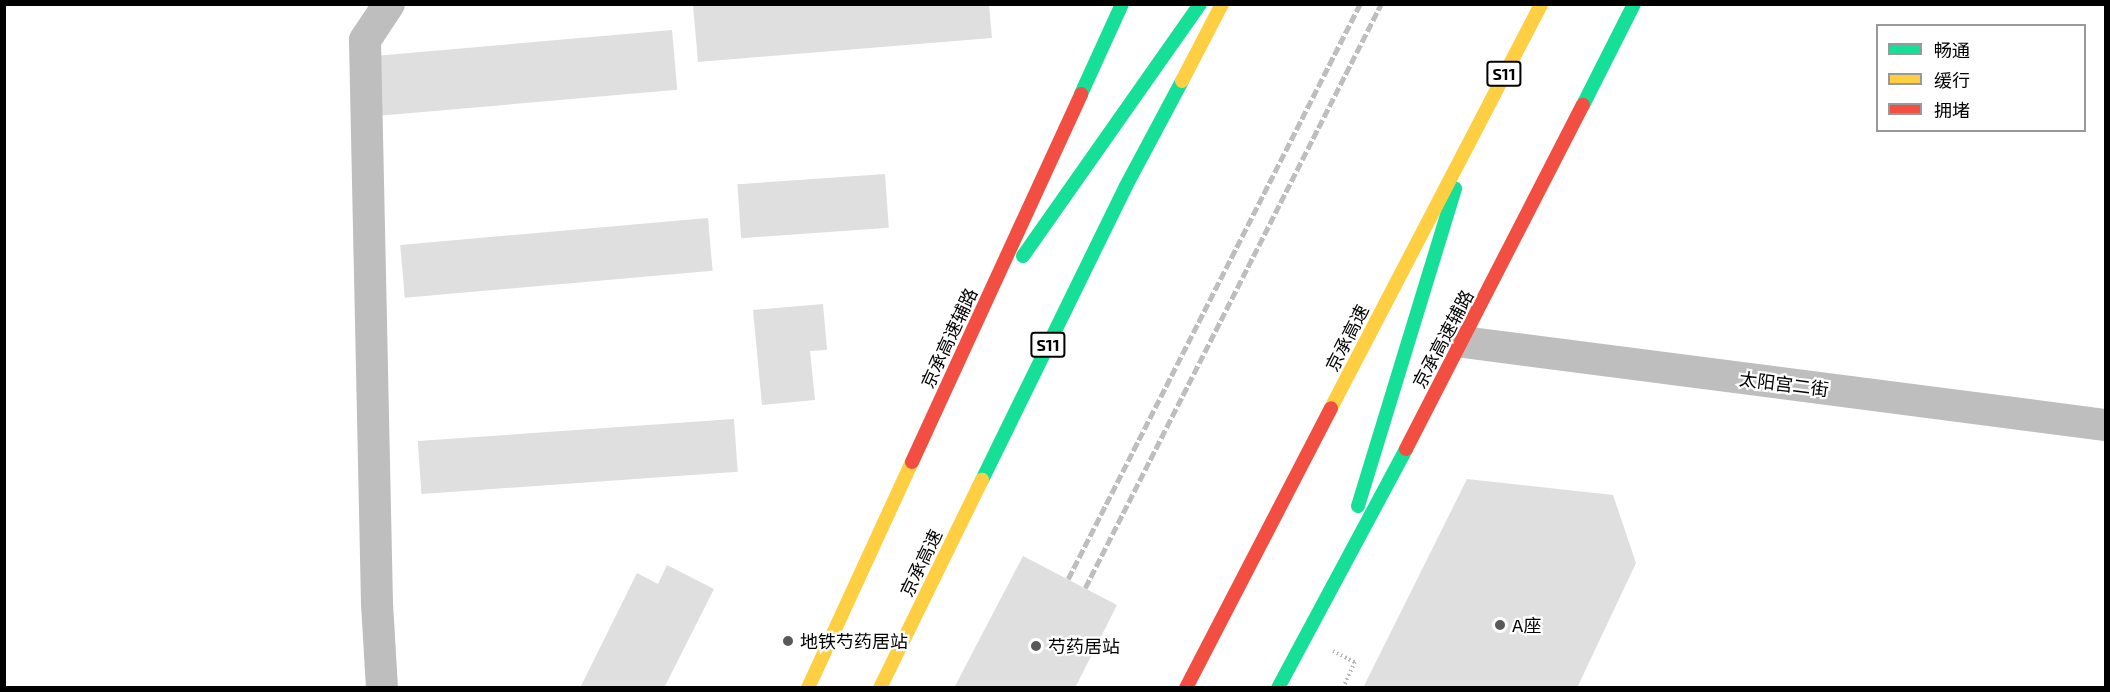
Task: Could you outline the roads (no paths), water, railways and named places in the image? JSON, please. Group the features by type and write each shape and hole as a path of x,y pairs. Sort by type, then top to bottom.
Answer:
{"main road":[{"name":"京承高速辅路","path":"808,687 1122,4"},
{"path":"974,325 1200,4"},
{"name":"京承高速","path":"880,687 1126,186 1222,4"},
{"name":"京承高速","path":"1186,687 1541,4"},
{"name":"京承高速辅路","path":"1278,687 1463,342 1634,4"},
{"path":"1338,574 1468,144"}],"street":[{"path":"382,687 377,604 365,40 389,4"},
{"name":"太阳宫二街","path":"1463,342 2106,425"}],"railway":[{"path":"1068,579 1360,4"},
{"path":"1085,588 1381,4"}],"place":[{"name":"A座","path":"1500,625"},
{"name":"地铁芍药居站","path":"788,641"},
{"name":"芍药居站","path":"1036,646"}]}
